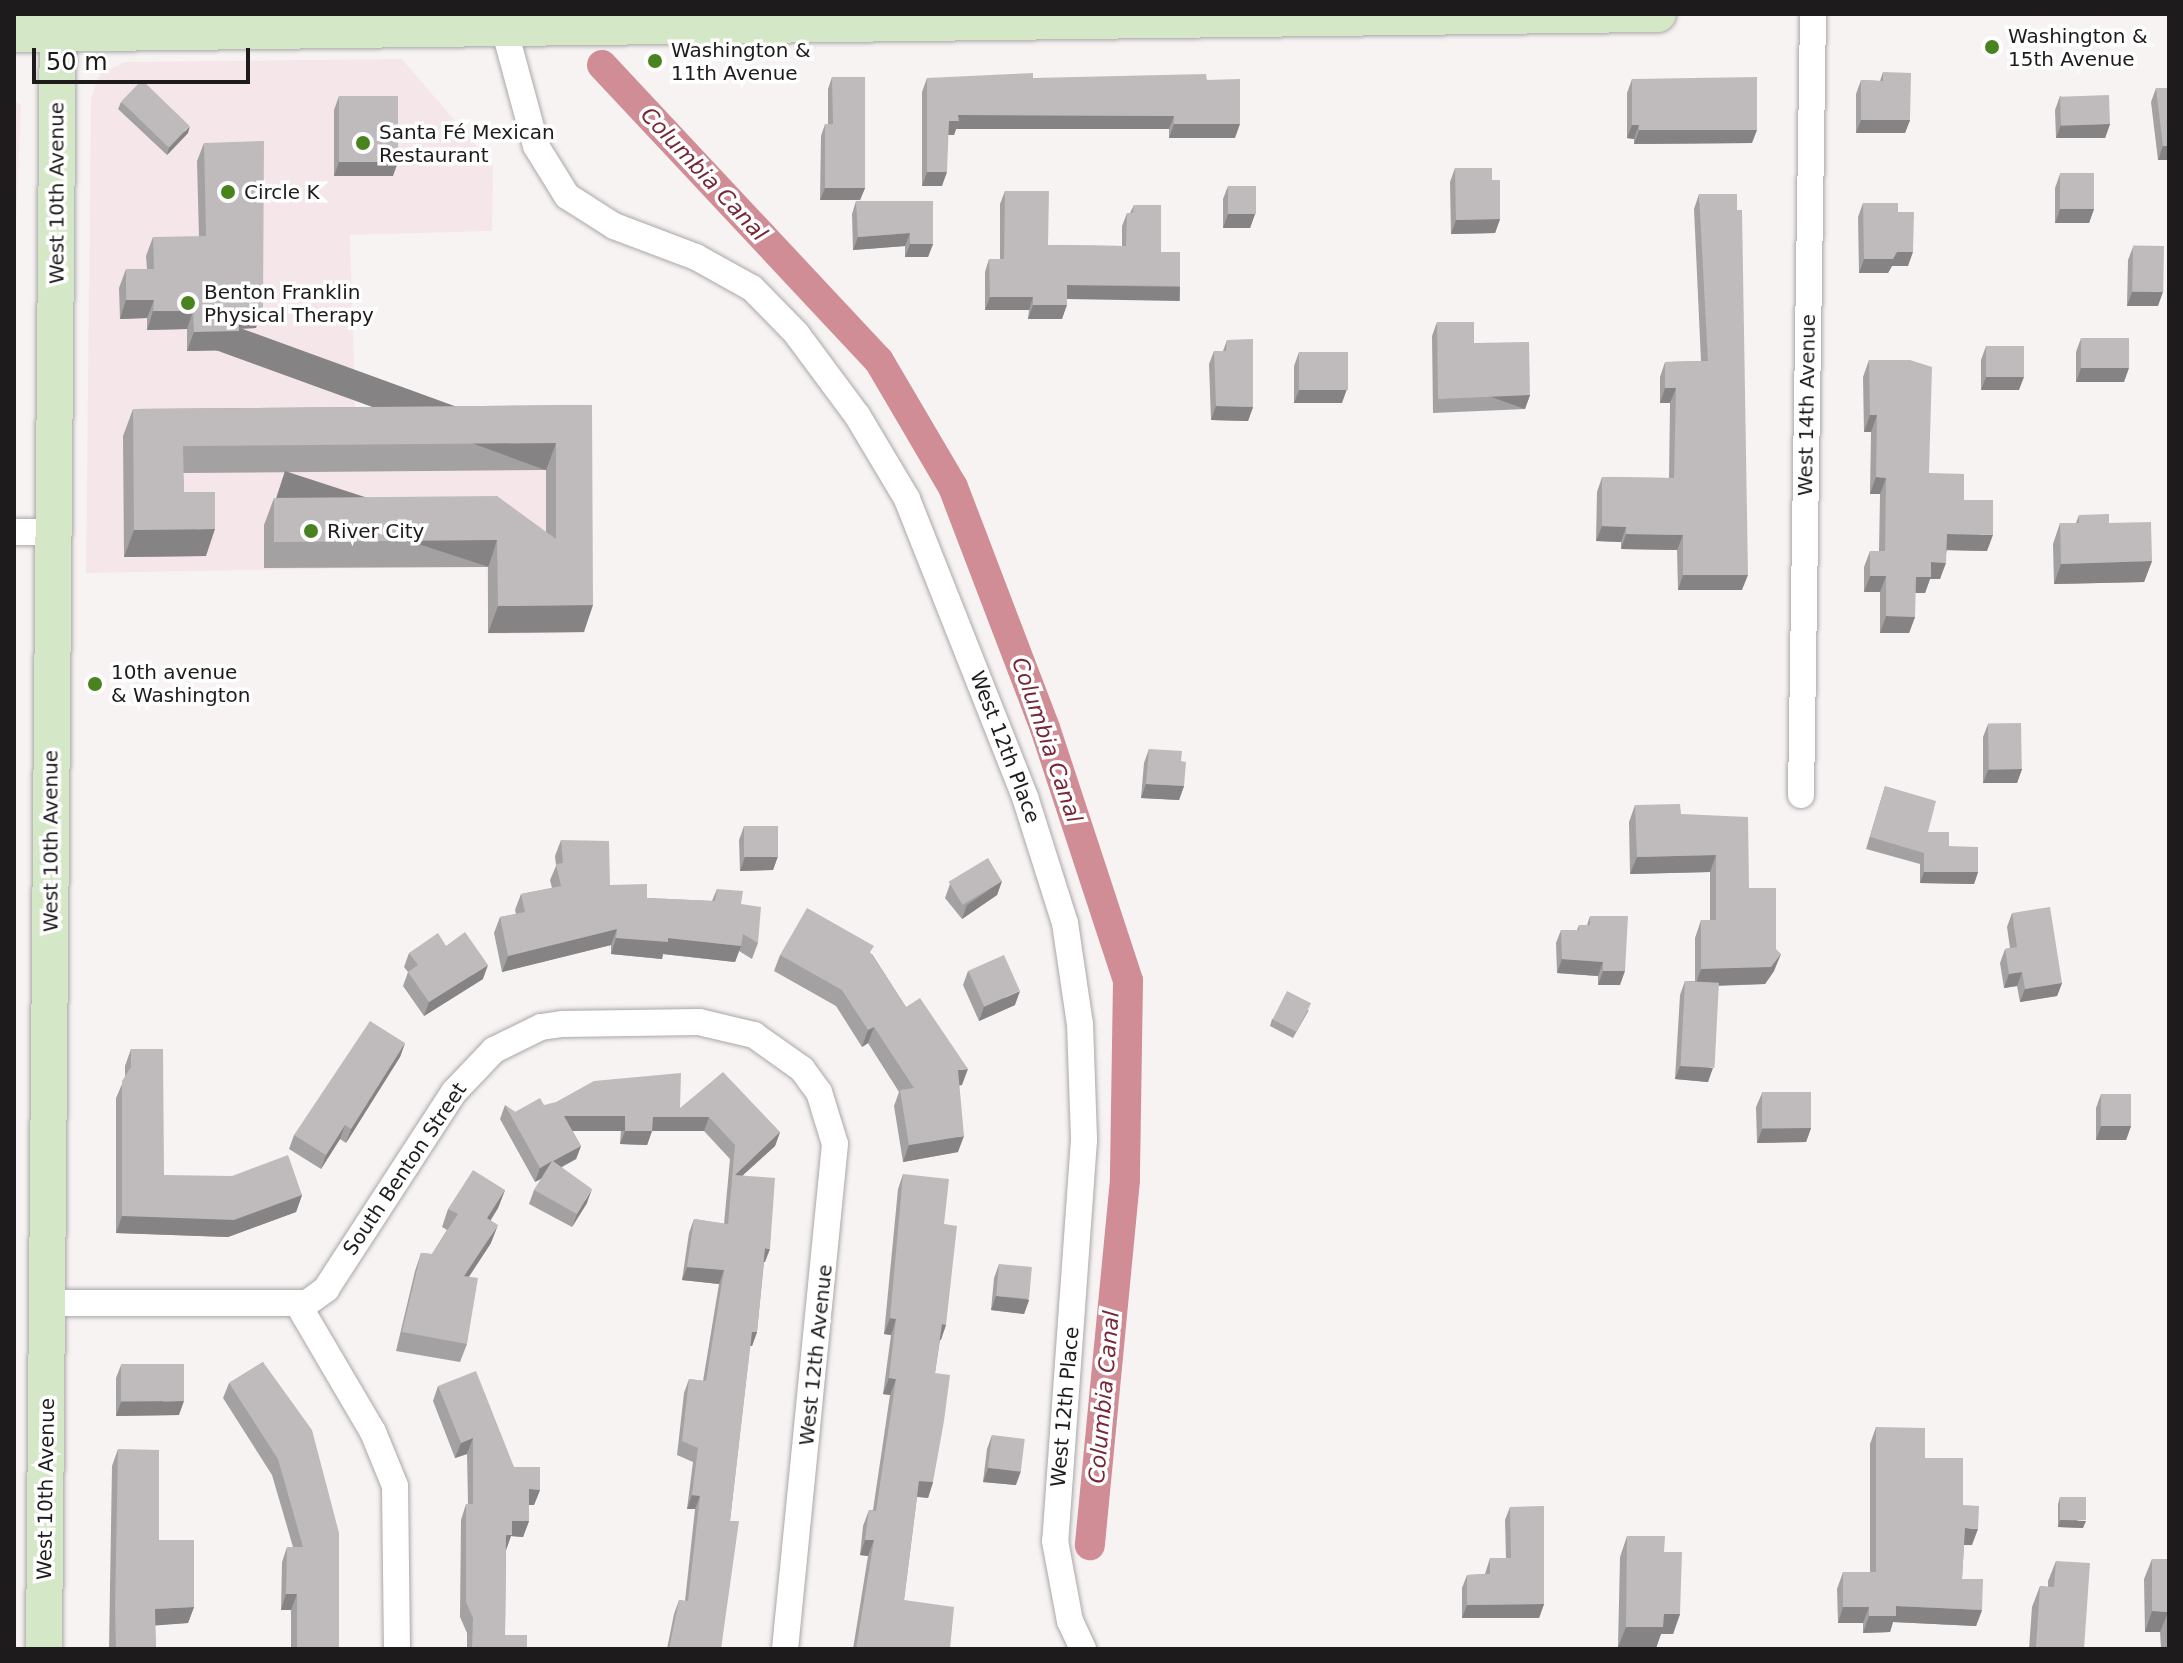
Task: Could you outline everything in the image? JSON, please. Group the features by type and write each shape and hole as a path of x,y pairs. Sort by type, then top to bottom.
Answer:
{"main road":[{"path":"14,34 58,24 504,28 962,18 1658,14"},
{"name":"West 10th Avenue","path":"44,1649 58,24"}],"street":[{"name":"West 14th Avenue","path":"1801,795 1813,14"},
{"name":"West 12th Place","path":"504,28 536,146 567,196 614,226 696,257 752,288 806,344 857,415 907,499 1025,797 1065,923 1080,1024 1084,1140 1055,1541 1066,1608 1083,1649"},
{"path":"14,532 54,532"},
{"name":"South Benton Street","path":"299,1306 326,1289 474,1066 516,1037 563,1024 699,1022 754,1035 802,1069"},
{"name":"West 12th Avenue","path":"785,1649 835,1173 830,1117 802,1069"},
{"path":"47,1303 299,1306 373,1432 395,1486 397,1649"}],"shaded area":[{"path":"402,59 493,165 492,231 350,235 356,431 583,430 585,633 489,634 486,566 86,573 91,97 100,74 125,62"},
{"path":"14,100 21,105 14,272"},
{"path":"15,592 16,1649 14,1649"}],"building":[{"path":"1883,72 1911,73 1910,120 1861,120 1861,80 1883,81"},
{"path":"1033,73 1033,78 1206,74 1207,80 1240,79 1240,124 1174,124 1174,116 958,115 959,121 949,121 947,172 927,172 927,78"},
{"path":"832,77 865,77 865,188 825,188 825,124 833,124"},
{"path":"1757,77 1757,130 1639,130 1639,125 1632,125 1632,79"},
{"path":"142,80 189,126 169,147 121,102"},
{"path":"2156,88 2169,88 2169,146 2163,146"},
{"path":"2109,95 2110,124 2061,126 2060,97"},
{"name":"Santa Fé Mexican Restaurant","path":"339,96 398,96 398,162 339,162"},
{"path":"264,141 263,310 239,310 239,331 194,332 193,311 153,311 154,300 126,300 126,269 154,269 153,237 206,236 204,143"},
{"path":"1455,168 1492,168 1492,180 1500,180 1500,219 1456,220"},
{"path":"2060,173 2094,173 2094,209 2060,209"},
{"path":"1228,186 1256,186 1256,214 1228,214"},
{"path":"1005,191 1049,191 1048,245 1126,246 1127,213 1133,213 1134,205 1161,205 1161,252 1180,252 1180,286 1067,285 1067,305 1033,305 1033,297 990,297 989,259 1004,259"},
{"path":"1699,194 1737,194 1737,210 1742,210 1748,575 1683,575 1683,535 1626,534 1626,527 1602,526 1602,477 1674,478 1676,388 1665,388 1665,362 1708,361"},
{"path":"856,201 933,201 933,244 910,244 910,233 858,237"},
{"path":"1863,203 1898,203 1898,212 1914,212 1913,252 1897,252 1893,259 1864,259"},
{"path":"2133,245 2164,246 2163,292 2132,291"},
{"path":"1437,322 1474,322 1474,343 1529,342 1530,395 1438,399"},
{"path":"2081,338 2129,338 2129,368 2081,368"},
{"path":"1253,339 1253,407 1216,406 1214,351 1226,351 1227,340"},
{"path":"1986,346 2024,346 2024,377 1986,377"},
{"path":"1299,352 1348,352 1348,390 1299,390"},
{"path":"1869,360 1910,360 1932,367 1929,473 1964,474 1964,500 1993,500 1993,535 1947,534 1946,563 1931,562 1931,577 1916,577 1915,617 1886,616 1886,576 1870,576 1870,551 1885,551 1886,478 1876,477 1877,415 1870,415"},
{"path":"592,405 593,605 498,606 497,540 274,542 274,498 497,496 556,539 556,443 183,446 184,492 215,492 215,529 134,530 133,409"},
{"path":"2109,514 2109,523 2151,522 2152,561 2061,564 2060,523 2079,523 2079,515"},
{"path":"2021,723 2022,769 1989,770 1988,724"},
{"path":"1149,749 1182,751 1181,761 1186,762 1184,786 1146,784"},
{"path":"1885,786 1936,801 1928,832 1949,832 1949,846 1978,847 1978,872 1924,872 1924,853 1870,837"},
{"path":"1680,804 1681,814 1748,817 1749,888 1776,888 1776,949 1781,954 1771,967 1701,969 1701,920 1716,920 1716,855 1637,857 1635,805"},
{"path":"744,826 778,826 778,857 744,857"},
{"path":"561,840 609,841 610,885 647,884 647,898 715,901 717,889 743,891 741,904 761,907 758,943 743,934 741,946 668,938 668,942 616,938 617,929 508,956 500,917 525,912 521,894 561,886 556,864 563,863"},
{"path":"988,858 1002,881 962,905 949,882"},
{"path":"2050,907 2062,983 2025,989 2022,972 2009,974 2005,949 2017,947 2012,913"},
{"path":"807,908 874,946 870,952 906,1007 920,998 968,1069 958,1070 964,1136 909,1145 900,1090 914,1088 874,1027 868,1030 842,990 780,955"},
{"path":"1590,916 1628,916 1625,971 1603,971 1603,962 1562,959 1561,930 1579,930 1579,925 1590,925"},
{"path":"465,932 488,965 429,1002 408,972 418,965 409,953 438,933 446,946"},
{"path":"1004,955 1020,991 984,1006 968,971"},
{"path":"1685,981 1719,983 1715,1068 1681,1066"},
{"path":"1287,991 1311,1003 1297,1032 1272,1020"},
{"path":"370,1021 405,1043 351,1129 345,1125 326,1155 294,1135"},
{"path":"131,1049 163,1049 164,1175 232,1176 288,1155 302,1195 234,1220 122,1216 122,1081 131,1067"},
{"path":"723,1072 780,1132 735,1175 775,1178 770,1249 765,1248 757,1332 752,1332 730,1521 739,1521 721,1649 669,1649 679,1600 688,1601 700,1496 692,1495 698,1448 682,1441 689,1379 706,1381 724,1270 687,1267 694,1219 728,1224 735,1145 709,1117 653,1117 652,1131 625,1131 625,1116 564,1116 581,1146 553,1161 592,1189 577,1214 534,1190 552,1161 540,1168 505,1105 515,1112 540,1098 544,1105 556,1102 594,1081 681,1073 680,1108"},
{"path":"1762,1092 1811,1092 1811,1128 1762,1128"},
{"path":"2101,1094 2131,1094 2131,1126 2101,1126"},
{"path":"473,1170 505,1190 487,1218 498,1225 464,1276 478,1278 467,1344 402,1332 421,1253 432,1254 458,1214 448,1209"},
{"path":"903,1174 949,1179 944,1224 957,1226 946,1325 942,1324 935,1373 950,1375 944,1421 933,1482 919,1481 904,1600 954,1607 950,1649 856,1649 874,1540 865,1540 869,1510 876,1511 896,1379 889,1378 896,1319 890,1318"},
{"path":"999,1264 1032,1267 1029,1299 996,1296"},
{"path":"263,1362 312,1430 339,1533 339,1649 297,1649 297,1594 286,1594 287,1547 303,1547 278,1459 229,1383"},
{"path":"121,1364 184,1364 184,1401 121,1401"},
{"path":"476,1371 514,1467 540,1467 540,1490 529,1489 529,1521 512,1521 512,1535 506,1535 505,1635 527,1635 527,1649 472,1649 473,1618 466,1602 466,1504 473,1504 473,1438 461,1443 438,1386"},
{"path":"1876,1427 1925,1428 1925,1458 1963,1458 1963,1505 1979,1506 1978,1529 1965,1528 1962,1579 1983,1579 1982,1610 1896,1606 1896,1616 1869,1616 1869,1607 1843,1607 1843,1572 1876,1572"},
{"path":"992,1435 1025,1439 1021,1472 988,1468"},
{"path":"118,1449 159,1450 159,1540 194,1540 194,1607 155,1609 156,1649 116,1649"},
{"path":"2060,1497 2086,1497 2086,1520 2060,1520"},
{"path":"1544,1506 1544,1604 1467,1605 1467,1575 1490,1574 1490,1558 1511,1558 1510,1507"},
{"path":"1627,1536 1665,1536 1664,1552 1682,1552 1680,1614 1664,1614 1663,1627 1626,1627"},
{"path":"2152,1559 2169,1559 2169,1648 2168,1612 2152,1611"},
{"path":"2056,1561 2090,1563 2084,1649 2036,1647 2040,1586 2054,1587"}],"waterway":[{"name":"Columbia Canal","path":"602,65 879,361 953,487 1045,728 1128,981 1125,1180 1090,1545"}],"place":[{"name":"Washington & 15th Avenue","path":"1992,47"},
{"name":"Washington & 11th Avenue","path":"655,61"},
{"name":"Santa Fé Mexican Restaurant","path":"363,143"},
{"name":"Circle K","path":"228,192"},
{"name":"Benton Franklin Physical Therapy","path":"188,303"},
{"name":"River City","path":"311,531"},
{"name":"10th avenue & Washington","path":"95,684"}]}
